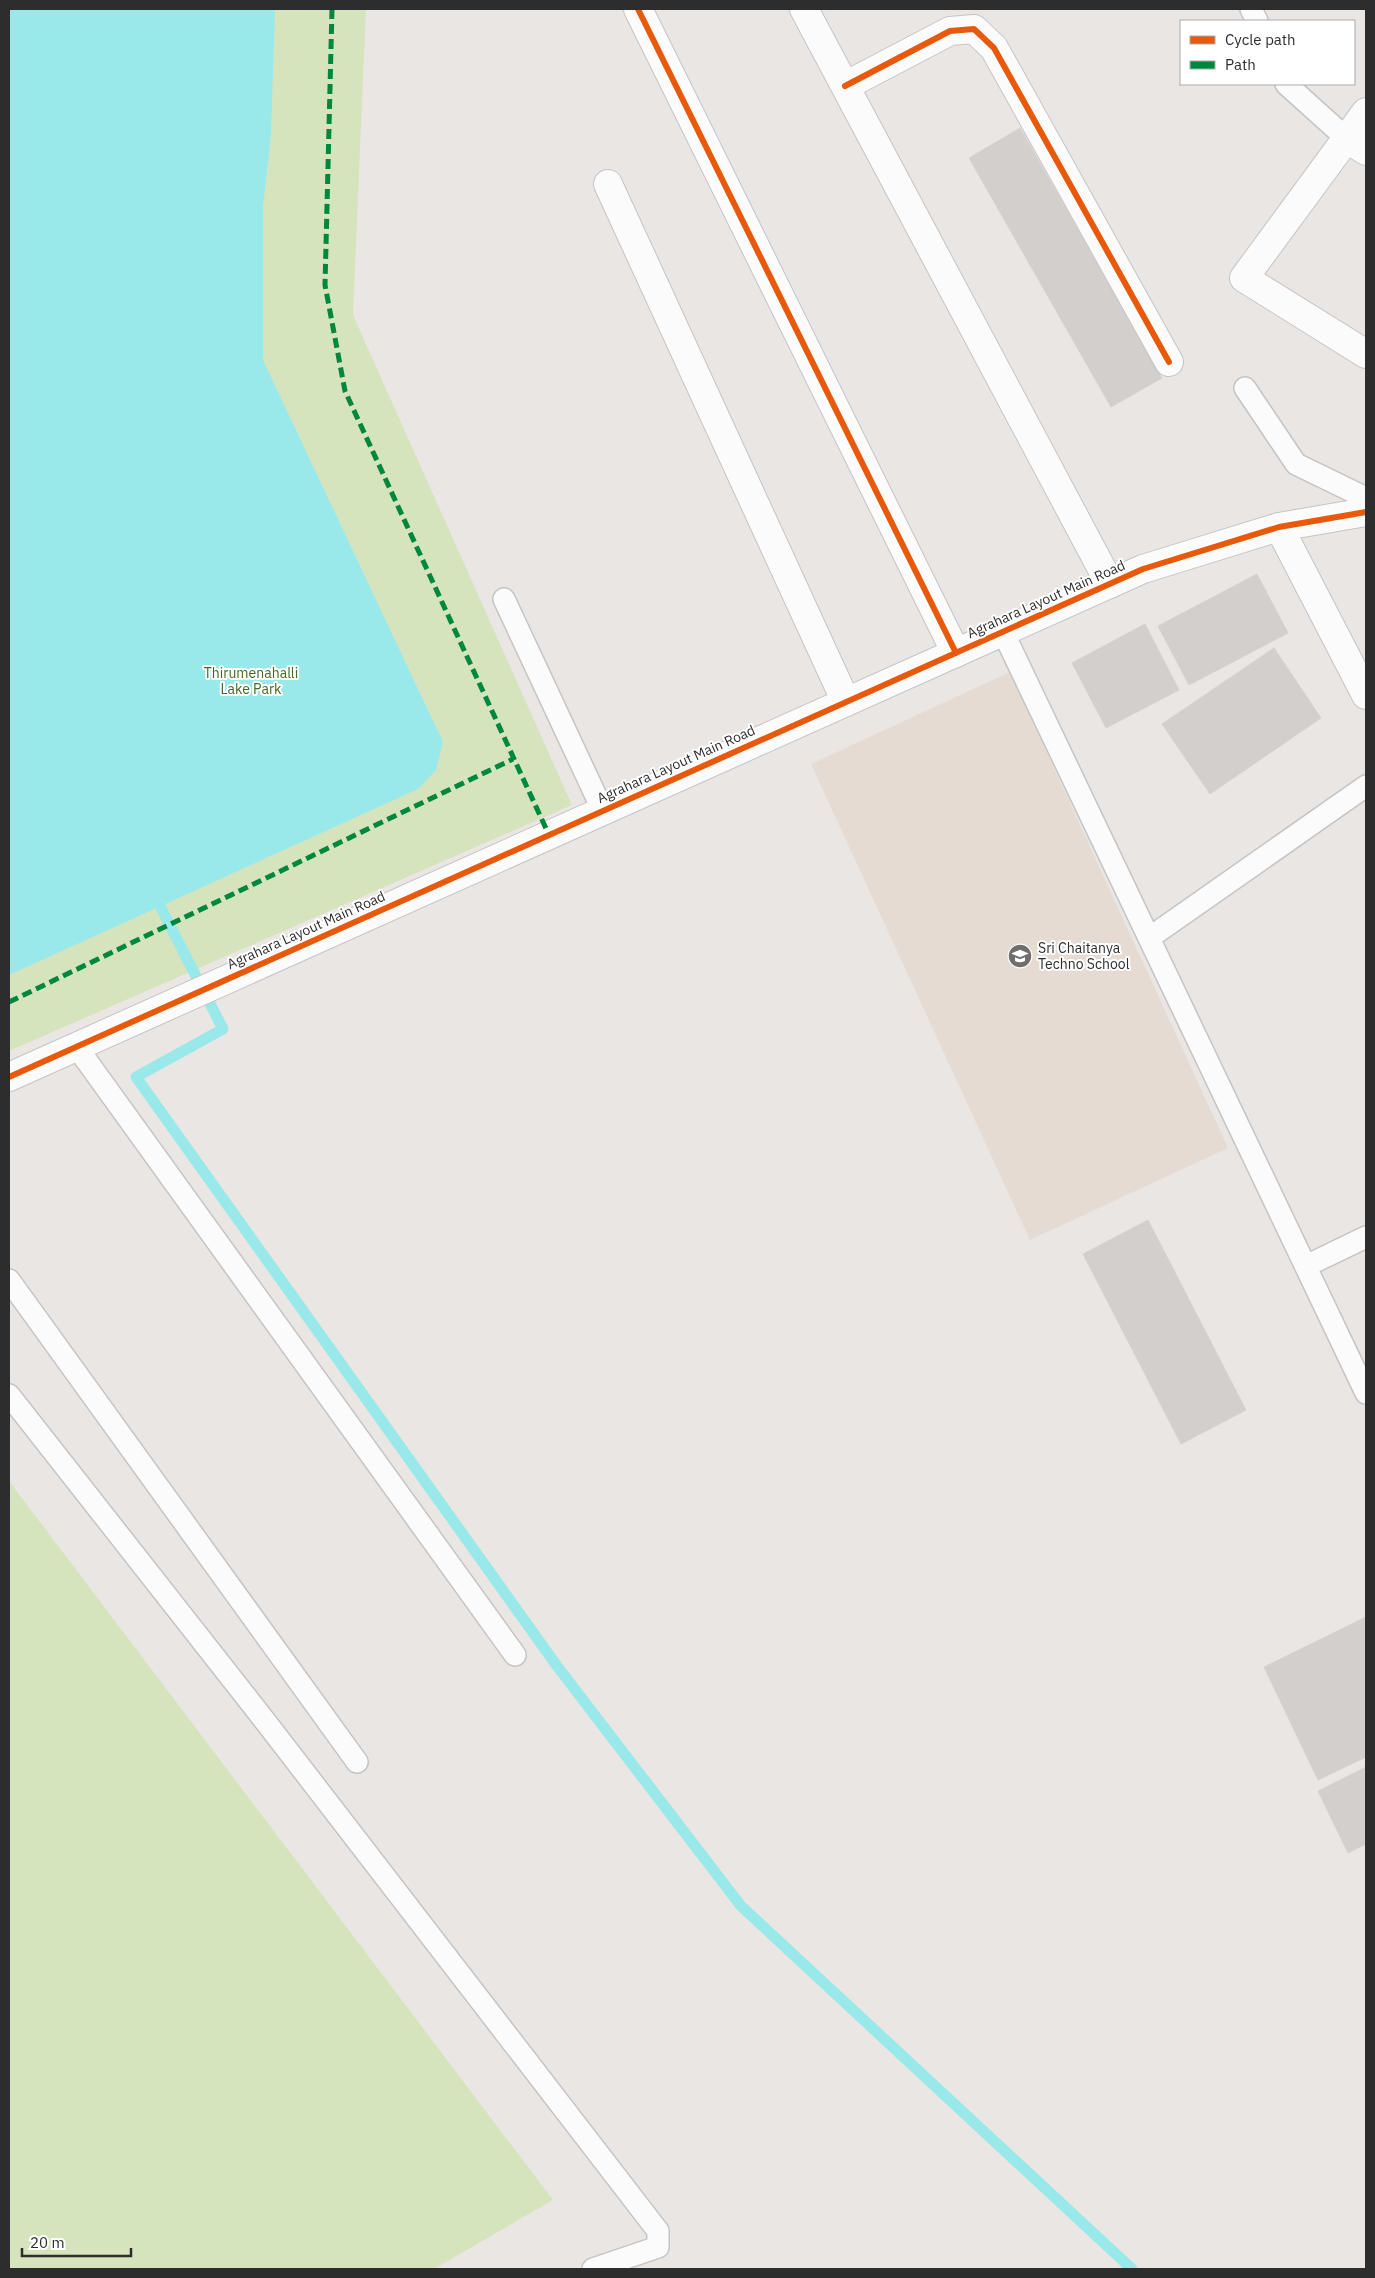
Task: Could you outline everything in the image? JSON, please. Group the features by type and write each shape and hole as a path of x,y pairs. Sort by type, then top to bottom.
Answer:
{"street":[{"path":"638,9 956,653"},
{"path":"804,9 1110,584"},
{"path":"845,86 950,31 974,29 994,48 1169,362"},
{"path":"1366,112 1356,145 1244,278 1366,354"},
{"path":"608,184 846,702"},
{"name":"Agrahara Layout Main Road","path":"9,1077 1143,569 1279,527 1366,512"},
{"path":"1279,527 1366,695"}],"lane":[{"path":"1287,85 1356,145"},
{"path":"1245,388 1296,464 1366,498"},
{"path":"504,599 603,811"},
{"path":"1003,632 1366,1394"},
{"path":"1149,938 1366,786"},
{"path":"76,1046 515,1655"},
{"path":"1306,1266 1366,1238"},
{"path":"9,1280 357,1762"},
{"path":"9,1395 265,1720 658,2231 658,2247 593,2269"}],"shaded area":[{"name":"Sri Chaitanya Techno School","path":"1010,672 1228,1148 1030,1240 811,764"}],"green space":[{"name":"Thirumenahalli Lake Park","path":"9,9 366,9 353,315 572,805 9,1051"},
{"path":"9,1481 553,2200 434,2269 9,2269"}],"water":[{"name":"Thirumenahalli Lake Park","path":"9,9 275,9 271,134 263,207 263,360 443,742 436,770 418,789 9,975"}],"building":[{"path":"1020,128 1162,378 1111,407 969,158"},
{"path":"1257,574 1288,633 1189,685 1158,626"},
{"path":"1145,624 1179,690 1106,728 1072,663"},
{"path":"1274,648 1321,718 1210,794 1162,724"},
{"path":"1148,1220 1246,1410 1181,1444 1083,1254"},
{"path":"1366,1617 1366,1757 1318,1780 1264,1667"},
{"path":"1366,1767 1366,1844 1348,1853 1318,1791"}],"waterway":[{"path":"160,906 223,1029 136,1077 557,1666 741,1906 1132,2269"}],"marked path":[{"path":"332,9 325,285 345,391 549,835"},
{"path":"9,1002 513,759"}],"cycle path":[{"path":"638,9 956,653"},
{"path":"845,86 950,31 974,29 994,48 1169,362"},
{"path":"9,1077 1143,569 1279,527 1366,512"}],"place":[{"name":"Sri Chaitanya Techno School","path":"1020,956"}]}
